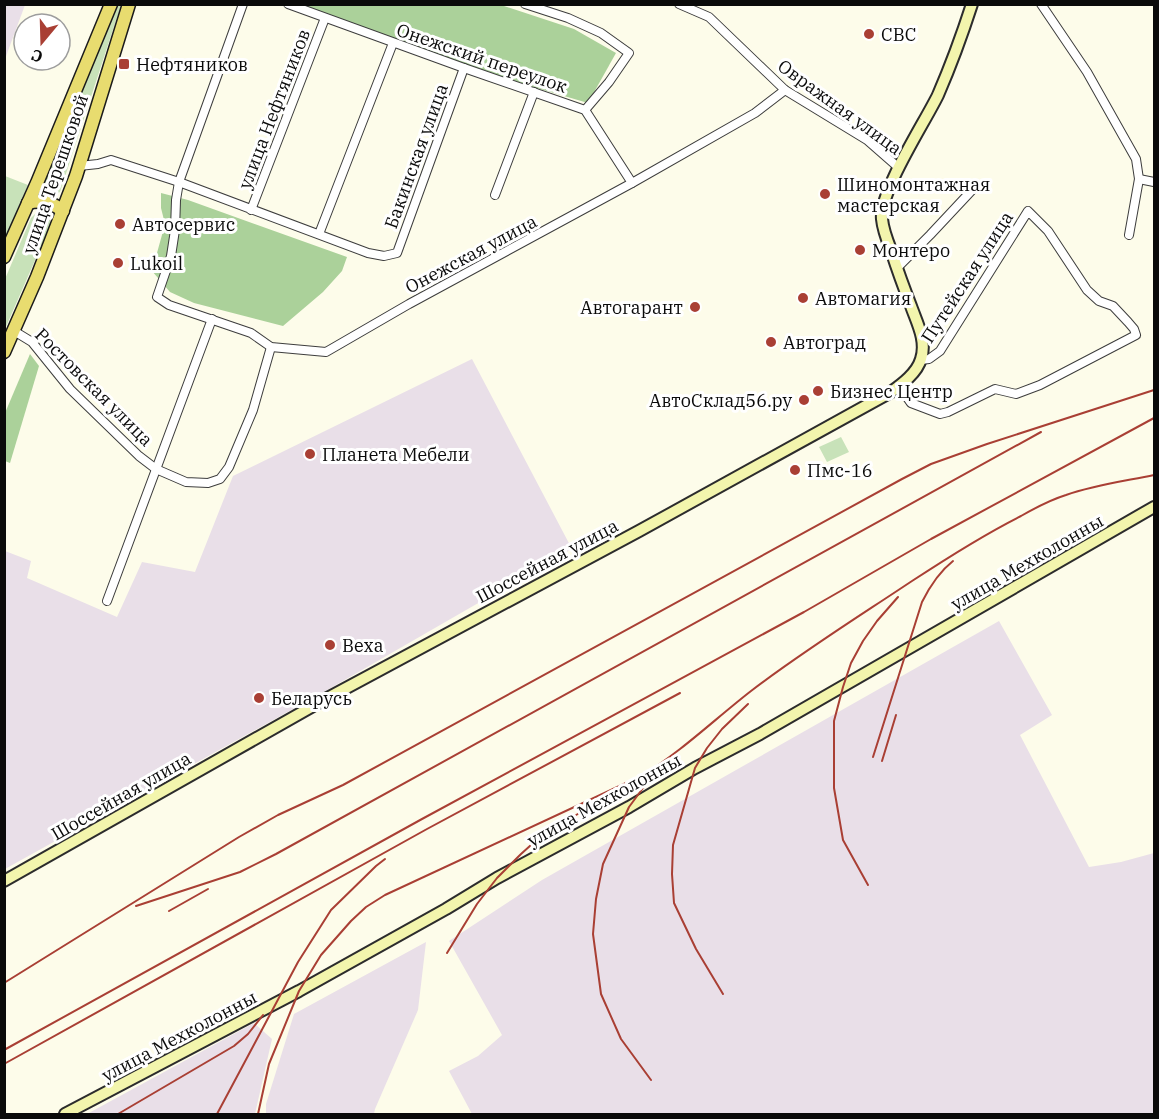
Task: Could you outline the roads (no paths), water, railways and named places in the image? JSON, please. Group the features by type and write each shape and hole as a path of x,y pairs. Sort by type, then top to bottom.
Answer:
{"main road":[{"name":"улица Терешковой","path":"6,253 111,4"},
{"name":"улица Терешковой","path":"4,352 80,166 129,4"},
{"path":"28,203 36,200 47,202 63,211"}],"street":[{"path":"179,182 243,4"},
{"name":"Онежский переулок","path":"288,4 585,110 632,183"},
{"path":"525,4 568,18 601,33 628,53 609,82 585,110"},
{"name":"Овражная улица","path":"679,4 709,17 785,90 867,140 899,168"},
{"path":"921,360 924,348 922,340 885,234 882,217 886,197 899,168 937,97 953,61 972,4"},
{"path":"1041,4 1088,72 1136,159 1139,179 1129,235"},
{"name":"улица Нефтяников","path":"252,210 324,18"},
{"path":"80,166 111,160 179,182 319,234 393,43"},
{"name":"Бакинская улица","path":"319,234 368,253 384,256 397,253 464,68"},
{"name":"Онежская улица","path":"179,182 171,256 157,297 169,305 251,333 271,347 326,352 755,113 785,90"},
{"path":"495,195 534,92"},
{"path":"1139,179 1155,182"},
{"path":"897,268 974,188"},
{"name":"Путейская улица","path":"899,386 911,403 940,414 995,389 1017,394 1040,385 1136,335 1134,328 1113,306 1099,301 1087,290 1048,231 1028,211 940,351 929,359 921,360"},
{"path":"107,601 212,319"},
{"name":"Ростовская улица","path":"14,331 32,342 70,389 139,456 156,469 186,482 207,483 220,479 229,467 253,410 271,347"},
{"name":"Шоссейная улица","path":"4,881 322,701 639,531 891,392 916,369 921,360"},
{"name":"улица Мехколонны","path":"65,1114 299,991 497,878 770,728 1155,507"}],"railway":[{"path":"4,983 278,815 343,785 931,464 1154,390"},
{"path":"4,1050 1154,418"},
{"path":"136,906 240,872 276,854 1041,432"},
{"path":"643,775 671,756 790,662 979,539 1060,497 1099,486 1154,475"},
{"path":"873,757 922,602 935,580 953,561"},
{"path":"868,885 843,840 834,788 834,721 851,663 877,621 898,597"},
{"path":"4,1064 427,829 680,693"},
{"path":"723,994 696,949 674,903 673,845 695,768 722,729 748,704"},
{"path":"882,761 896,715"},
{"path":"651,1080 621,1039 601,994 593,934 596,899 603,864 629,807 660,770"},
{"path":"258,1114 269,1064 299,991 321,955 366,907 385,895 643,775 541,836 521,854 497,878 477,904 447,953"},
{"path":"217,1114 298,962 331,910 385,859"},
{"path":"169,911 208,889"},
{"path":"118,1114 234,1046 248,1034 263,1015"}],"place":[{"name":"СВС","path":"869,34"},
{"name":"Нефтяников","path":"124,64"},
{"name":"Шиномонтажная мастерская","path":"825,194"},
{"name":"Автосервис","path":"120,224"},
{"name":"Монтеро","path":"860,250"},
{"name":"Lukoil","path":"118,263"},
{"name":"Автомагия","path":"803,298"},
{"name":"Автогарант","path":"695,307"},
{"name":"Автоград","path":"771,342"},
{"name":"Бизнес Центр","path":"818,391"},
{"name":"АвтоСклад56.ру","path":"804,400"},
{"name":"Планета Мебели","path":"310,454"},
{"name":"Пмс-16","path":"795,470"},
{"name":"Веха","path":"330,645"},
{"name":"Беларусь","path":"259,698"}]}
